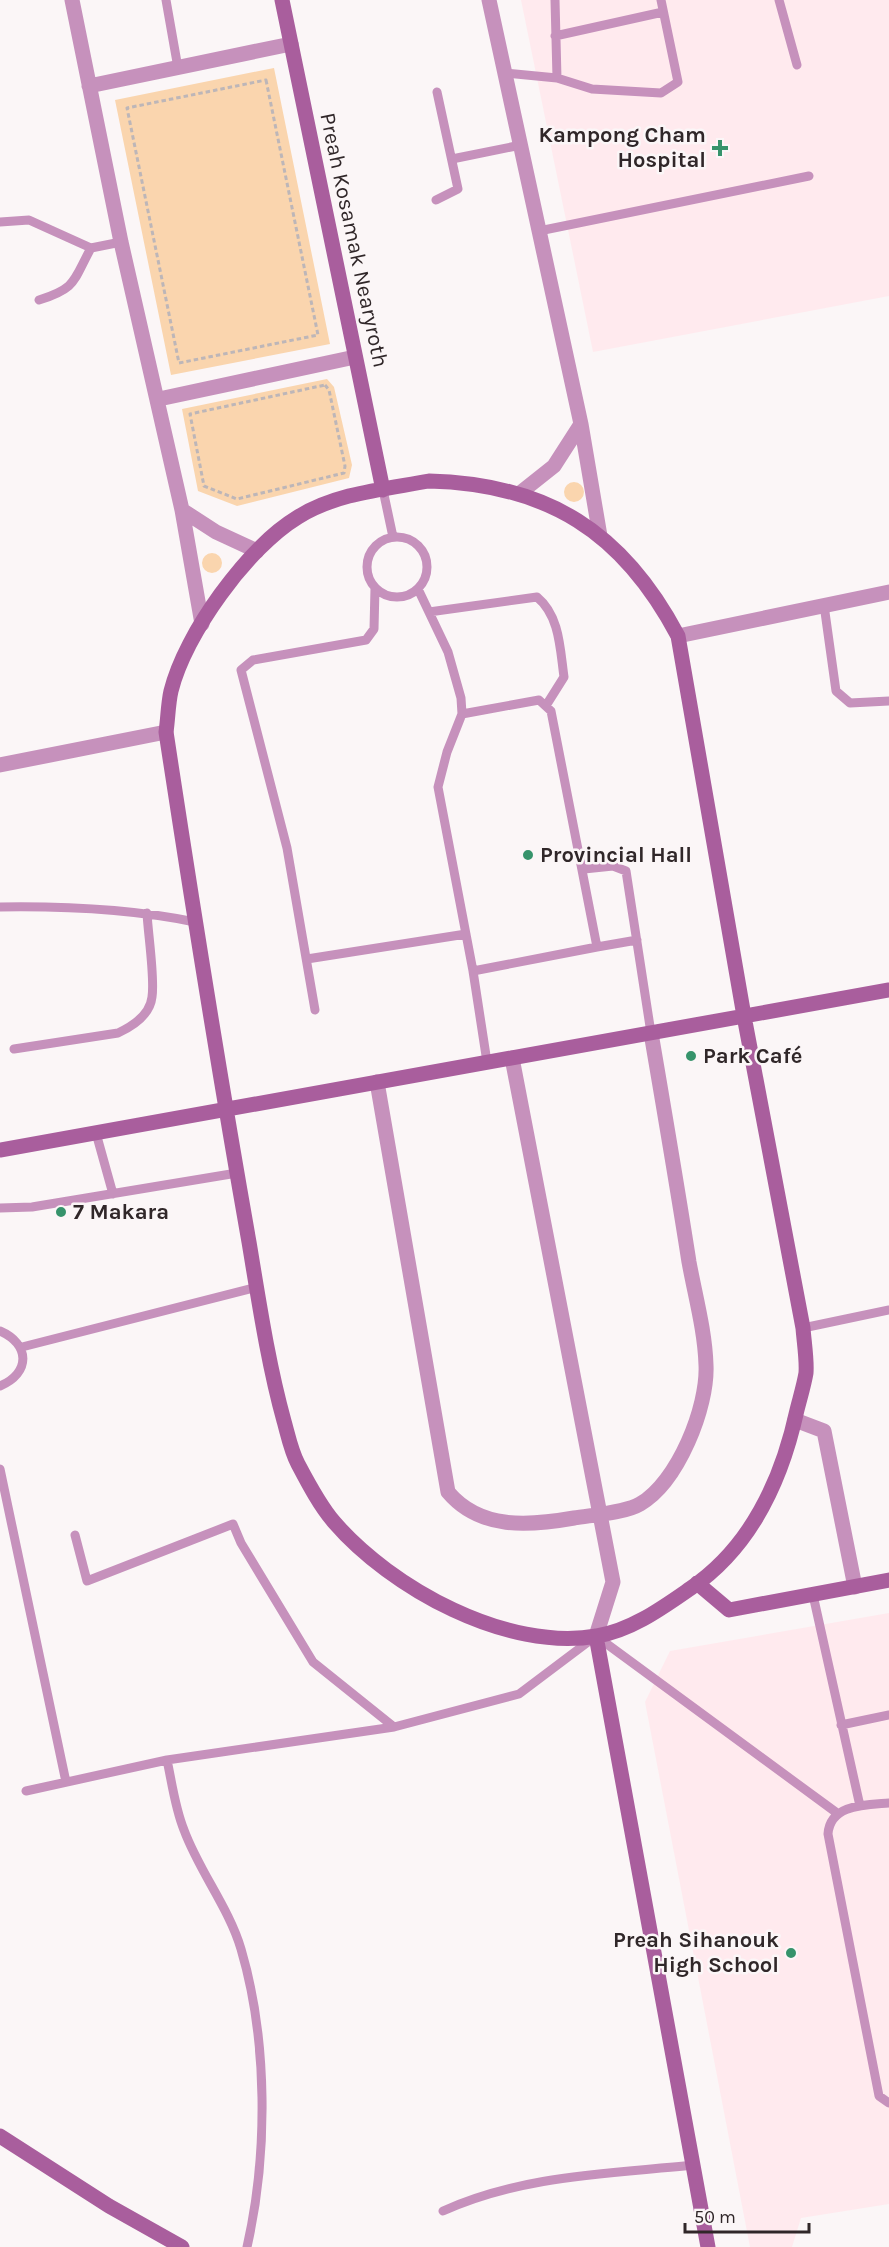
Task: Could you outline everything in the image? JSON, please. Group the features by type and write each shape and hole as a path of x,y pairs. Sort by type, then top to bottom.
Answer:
{"street":[{"path":"72,0 121,242 159,399 202,624"},
{"name":"Preah Kosamak Nearyroth","path":"282,0 383,490"},
{"path":"489,0 581,424 600,536"},
{"path":"90,86 291,44"},
{"path":"159,399 355,357"},
{"path":"520,493 554,466 581,424"},
{"path":"429,481 469,482 520,493 560,509 600,536 629,563 658,598 678,636 744,1016 803,1328 806,1372 784,1464 762,1508 736,1547 697,1583 632,1625 596,1636 561,1637 525,1633 487,1623 427,1597 377,1563 333,1521 296,1461 278,1398 225,1110 166,732 171,692 182,660 202,624 226,586 257,551 298,516 340,498 429,481"},
{"path":"182,510 216,532 257,551"},
{"path":"678,636 889,592"},
{"path":"0,765 166,732"},
{"path":"0,1150 889,990"},
{"path":"377,1082 448,1492 459,1506 478,1517 514,1525 545,1524 639,1505 661,1487 678,1466 693,1431 707,1366 651,1033"},
{"path":"512,1058 613,1582 596,1636 708,2247"},
{"path":"795,1420 824,1431 855,1587"},
{"path":"697,1583 729,1610 889,1580"},
{"path":"0,2136 109,2206 182,2247"}],"lane":[{"path":"166,0 178,68"},
{"path":"555,0 557,78"},
{"path":"505,73 557,78 592,89 661,93 673,88 678,82 661,0"},
{"path":"779,0 796,65"},
{"path":"555,36 663,12"},
{"path":"436,92 458,189 436,200"},
{"path":"452,159 521,145"},
{"path":"539,231 809,176"},
{"path":"0,222 28,220 91,248 121,242"},
{"path":"39,300 64,292 70,287 91,248"},
{"path":"383,490 393,537"},
{"path":"315,1010 287,848 241,670 253,660 366,640 374,629 375,588 367,571 370,552 384,539 393,537 412,540 425,554 427,573 418,589 410,595 392,597 375,588"},
{"path":"418,589 448,652 461,698 462,714 447,752 438,787 473,971 487,1062"},
{"path":"429,612 537,597 547,606 555,622 564,677 547,704"},
{"path":"824,605 836,691 850,703 889,701"},
{"path":"462,714 539,700 547,704 551,711 584,869 597,947"},
{"path":"584,869 613,866 626,871 651,1033"},
{"path":"0,907 44,906 147,913 195,922"},
{"path":"14,1049 118,1033 132,1027 146,1013 152,998 147,913"},
{"path":"307,960 466,934"},
{"path":"473,971 637,940"},
{"path":"96,1133 113,1194"},
{"path":"0,1208 32,1207 237,1173"},
{"path":"22,1347 257,1287"},
{"path":"803,1328 889,1310"},
{"path":"0,1331 14,1337 22,1347 22,1369 12,1381 0,1386"},
{"path":"0,1469 66,1782"},
{"path":"75,1535 87,1581 233,1524 241,1542 313,1662 394,1727"},
{"path":"813,1595 860,1806"},
{"path":"26,1791 166,1760 394,1727 519,1694 596,1636 837,1813"},
{"path":"841,1725 889,1715"},
{"path":"166,1760 184,1830 241,1948 258,2036 261,2123 255,2213 247,2247"},
{"path":"889,1803 860,1806 837,1813 829,1823 828,1834 879,2096 889,2103"},
{"path":"443,2211 479,2194 531,2182 693,2165"}],"path":[{"path":"266,80 318,335 179,363 127,108 266,80"},
{"path":"325,385 345,466 344,473 237,499 204,486 190,414 325,385"}],"shaded area":[{"name":"Kampong Cham Hospital","path":"521,0 889,0 889,296 593,352"},
{"path":"274,68 330,344 171,375 115,100"},
{"path":"327,379 334,387 352,465 349,478 237,506 198,491 182,409"},
{"path":"574,482 581,485 584,492 581,499 574,502 567,499 564,492 567,485"},
{"path":"212,553 219,556 222,563 219,570 212,573 205,570 202,563 205,556"},
{"name":"Preah Sihanouk High School","path":"889,1613 889,2204 801,2218 792,2247 750,2247 645,1702 670,1651"}],"place":[{"name":"Kampong Cham Hospital","path":"720,148"},
{"name":"Provincial Hall","path":"528,855"},
{"name":"Park Café","path":"691,1056"},
{"name":"7 Makara","path":"61,1212"},
{"name":"Preah Sihanouk High School","path":"791,1953"}]}
